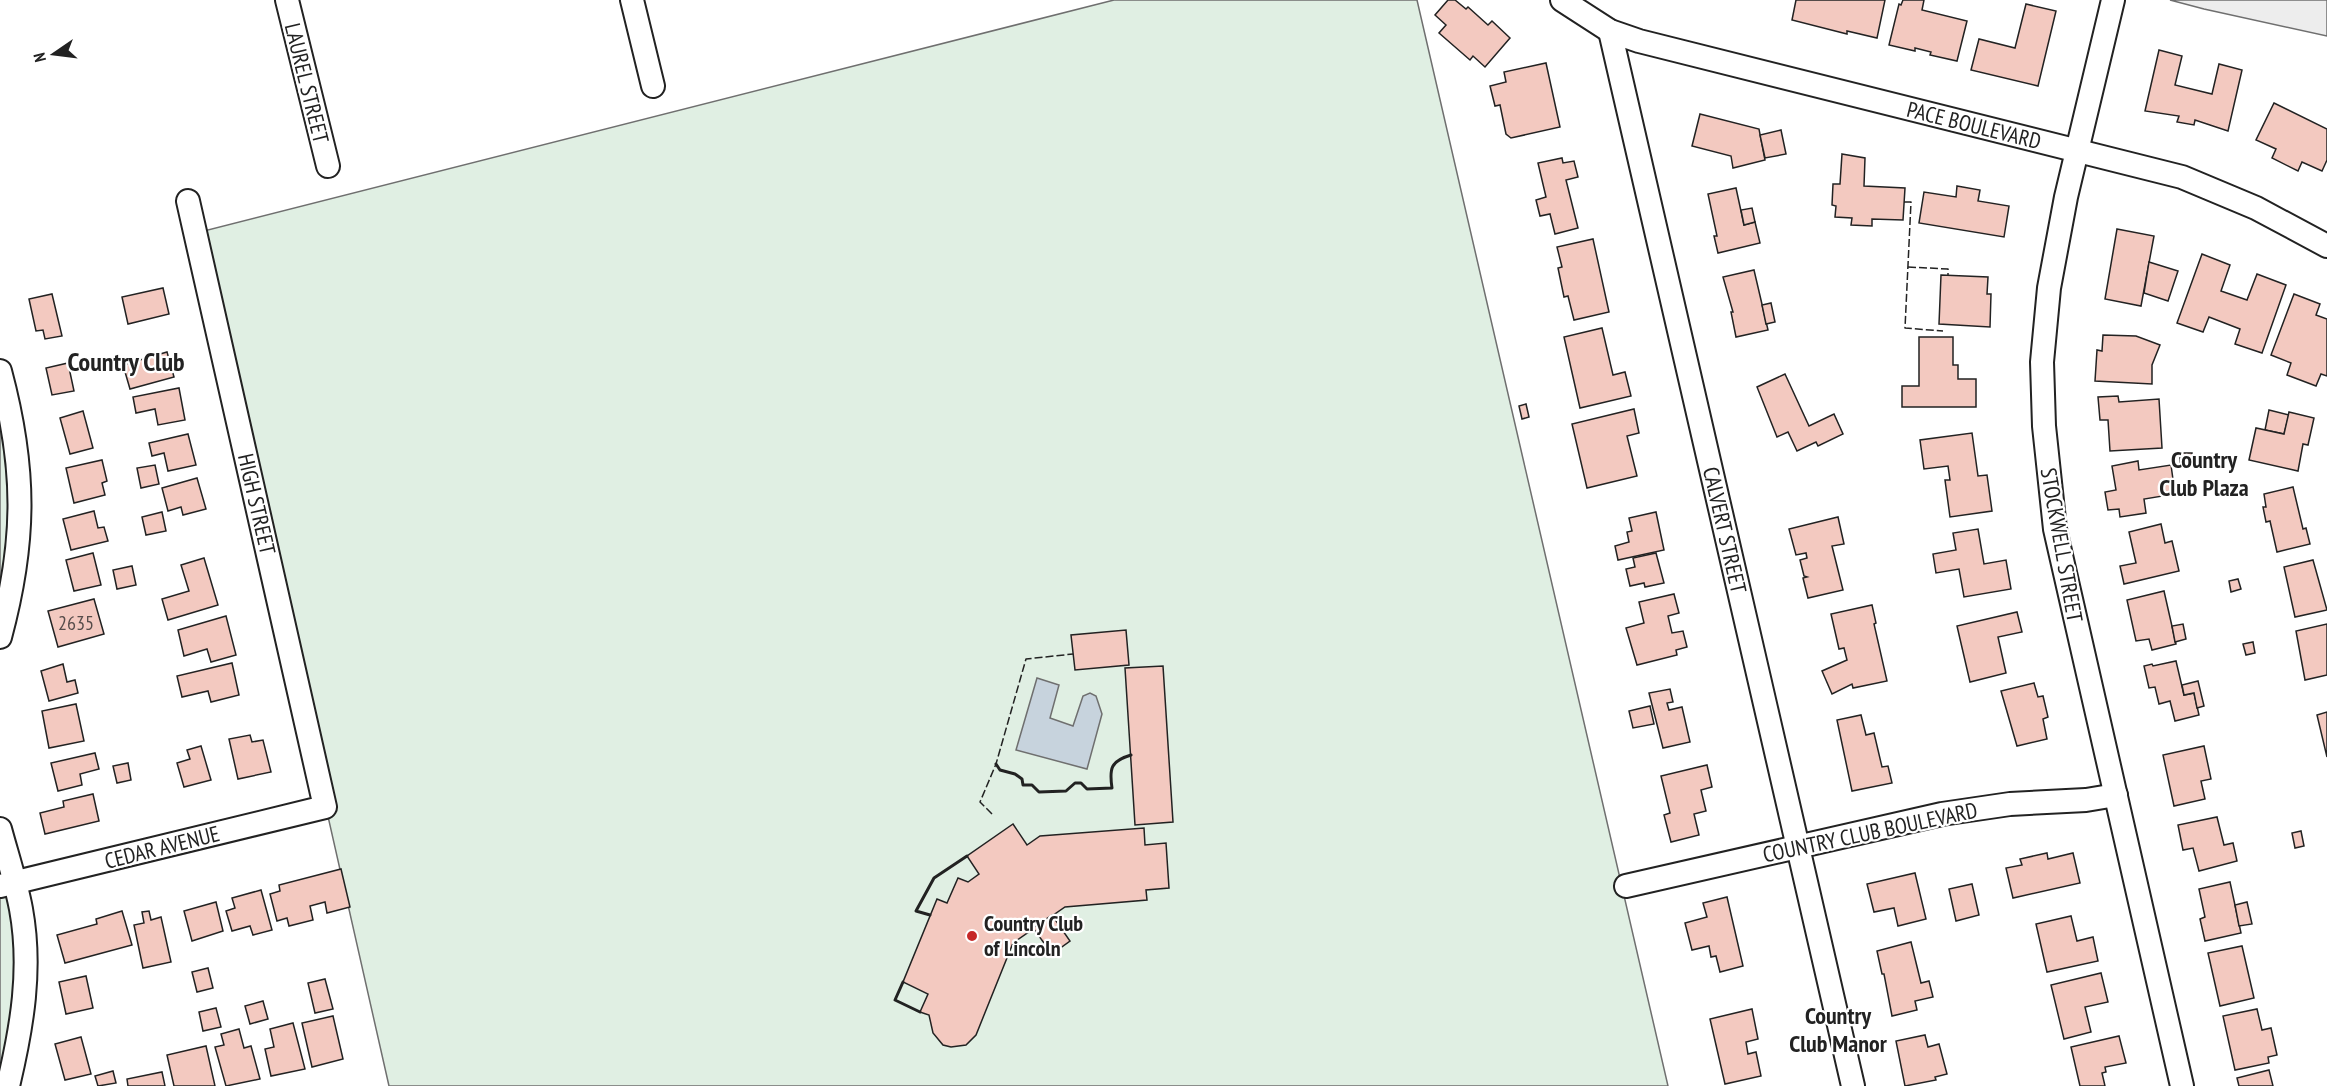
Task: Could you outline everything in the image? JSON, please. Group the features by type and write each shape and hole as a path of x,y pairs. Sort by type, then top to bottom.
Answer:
{"street":[{"name":"LAUREL STREET","path":"287,0 328,166"},
{"path":"632,0 653,86"},
{"path":"1562,0 1610,31"},
{"name":"STOCKWELL STREET","path":"2113,0 2060,226 2049,288 2042,362 2043,426 2055,529 2182,1086"},
{"name":"PACE BOULEVARD","path":"1610,31 1690,56 2182,177 2282,221 2327,246"},
{"name":"CALVERT STREET","path":"1610,31 1853,1086"},
{"name":"HIGH STREET","path":"188,201 325,807"},
{"path":"0,371 7,397 19,468 21,514 9,559 0,637"},
{"name":"COUNTRY CLUB BOULEVARD","path":"1626,886 1942,814 1989,806 2086,800 2116,795"},
{"name":"CEDAR AVENUE","path":"8,884 325,807"},
{"path":"0,829 8,884 21,910 26,948 26,993 21,1030 8,1086"}],"green space":[{"name":"Country Club of Lincoln","path":"1114,0 1417,0 1668,1086 389,1086 196,233"},
{"path":"0,371 19,468 0,637"},
{"path":"0,829 26,948 0,1086"}],"shaded area":[{"path":"2170,0 2327,0 2327,36 2204,9"},
{"path":"1037,678 1059,685 1050,718 1073,726 1083,696 1090,693 1096,696 1102,714 1087,769 1016,750"}],"building":[{"path":"1448,0 1455,0 1466,9 1468,7 1488,25 1492,21 1510,38 1485,67 1473,56 1470,60 1439,33 1446,25 1435,15"},
{"path":"1796,0 1885,0 1877,38 1847,31 1847,34 1792,20"},
{"path":"1903,0 1924,0 1922,10 1967,21 1957,61 1930,55 1931,52 1915,48 1915,51 1889,45 1899,4 1901,5"},
{"path":"2026,4 2056,11 2038,86 1971,70 1979,39 2015,48"},
{"path":"2159,50 2182,56 2175,85 2212,94 2219,64 2242,70 2228,131 2195,120 2194,125 2177,122 2179,116 2145,111"},
{"path":"1546,63 1560,127 1511,138 1506,134 1500,105 1495,106 1490,86 1506,82 1504,72"},
{"path":"2274,103 2327,129 2327,160 2322,171 2302,162 2298,171 2272,158 2276,149 2256,140"},
{"path":"1700,114 1759,129 1765,160 1733,168 1731,156 1692,146"},
{"path":"1781,130 1786,154 1765,158 1760,135"},
{"path":"1842,154 1865,158 1864,186 1905,188 1903,220 1872,219 1872,226 1851,225 1852,218 1835,217 1836,206 1832,205 1833,184 1840,184"},
{"path":"1562,158 1563,163 1574,161 1578,177 1566,180 1578,228 1555,234 1550,214 1540,216 1536,200 1546,197 1538,163"},
{"path":"1957,186 1980,190 1978,201 2009,206 2004,237 1919,223 1924,192 1956,197"},
{"path":"1736,188 1744,225 1755,222 1760,243 1718,253 1714,236 1717,236 1708,194"},
{"path":"1752,208 1755,222 1744,225 1741,210"},
{"path":"2117,229 2154,236 2141,306 2105,299"},
{"path":"1593,239 1609,312 1574,320 1568,296 1564,297 1558,268 1562,267 1557,247"},
{"path":"2202,254 2230,265 2221,291 2247,300 2257,274 2286,285 2262,353 2235,344 2240,329 2209,317 2203,332 2177,323"},
{"path":"2149,262 2178,271 2168,301 2144,293"},
{"path":"1754,270 1768,330 1736,337 1731,312 1733,312 1723,277"},
{"path":"1941,275 1988,277 1987,294 1991,294 1990,327 1939,324"},
{"path":"163,288 169,314 128,324 122,297"},
{"path":"52,294 62,336 45,339 43,330 36,331 29,299"},
{"path":"2294,294 2320,304 2316,315 2327,319 2327,376 2321,374 2316,386 2287,375 2291,363 2271,355"},
{"path":"1771,303 1775,322 1766,324 1762,305"},
{"path":"1602,328 1613,375 1625,372 1631,396 1580,408 1564,337"},
{"path":"2103,335 2136,336 2160,345 2152,365 2152,384 2095,381 2097,350 2102,351"},
{"path":"1919,337 1953,337 1953,365 1958,365 1958,379 1976,379 1976,407 1902,407 1902,386 1919,386"},
{"path":"167,352 174,377 130,389 123,365"},
{"path":"68,363 74,391 52,395 46,368"},
{"path":"1785,374 1809,426 1834,414 1843,434 1818,446 1816,442 1797,451 1788,432 1777,437 1757,387"},
{"path":"179,388 185,420 158,425 155,409 136,413 133,397"},
{"path":"2118,396 2119,402 2159,399 2162,448 2110,451 2108,420 2100,420 2098,397"},
{"path":"1526,404 1529,417 1522,419 1519,406"},
{"path":"1634,409 1639,433 1627,436 1637,476 1587,488 1572,424"},
{"path":"2269,410 2289,415 2284,434 2265,430"},
{"path":"83,411 93,448 70,454 60,418"},
{"path":"2289,412 2314,418 2308,445 2303,444 2298,471 2249,460 2256,428 2284,434"},
{"path":"1972,433 1978,476 1987,475 1992,511 1950,517 1945,480 1950,480 1948,466 1924,469 1920,440"},
{"path":"188,434 196,465 168,471 164,453 152,456 149,443"},
{"path":"2180,453 2192,453 2192,462 2180,462"},
{"path":"102,460 107,481 102,483 105,495 74,503 66,468"},
{"path":"2138,461 2139,470 2171,465 2175,494 2144,499 2146,513 2120,517 2119,509 2108,510 2105,492 2116,490 2112,466"},
{"path":"155,465 159,484 141,488 137,468"},
{"path":"197,478 206,509 183,515 181,507 168,511 162,488"},
{"path":"2293,487 2303,529 2306,528 2310,544 2277,552 2270,521 2266,522 2263,507 2266,507 2264,494"},
{"path":"94,511 98,528 104,527 108,541 71,550 63,519"},
{"path":"162,512 166,531 146,535 142,517"},
{"path":"1656,512 1664,550 1618,560 1615,546 1629,542 1627,532 1632,531 1629,518"},
{"path":"1838,517 1844,544 1832,546 1843,590 1808,598 1803,578 1807,577 1804,576 1800,560 1807,558 1806,553 1796,555 1789,529"},
{"path":"2161,524 2165,543 2172,541 2179,571 2124,584 2120,566 2136,563 2129,532"},
{"path":"1978,529 1984,564 2006,560 2011,589 1964,597 1959,569 1936,573 1933,554 1956,550 1953,533"},
{"path":"93,553 101,585 74,591 66,560"},
{"path":"1656,553 1664,583 1645,587 1644,583 1630,586 1626,569 1635,567 1633,558"},
{"path":"204,558 218,605 168,620 162,599 189,591 181,565"},
{"path":"2313,560 2327,610 2295,617 2284,567"},
{"path":"132,566 136,585 117,589 113,570"},
{"path":"2238,579 2241,589 2231,592 2229,581"},
{"path":"2164,591 2176,644 2152,650 2149,639 2136,641 2127,600"},
{"path":"1674,594 1679,613 1668,616 1672,633 1683,631 1687,647 1676,650 1677,655 1637,665 1626,628 1644,623 1639,602"},
{"path":"94,599 104,634 58,647 48,611"},
{"path":"1872,605 1887,681 1853,688 1852,684 1832,694 1822,671 1847,660 1844,648 1839,649 1831,614"},
{"path":"2017,612 2022,632 1998,637 2006,673 1970,682 1957,626"},
{"path":"226,616 236,655 211,662 207,649 184,656 178,630"},
{"path":"2183,624 2186,639 2175,642 2172,626"},
{"path":"2327,624 2327,675 2305,680 2296,631"},
{"path":"1126,630 1129,665 1075,670 1071,635"},
{"path":"2253,642 2255,653 2246,655 2243,644"},
{"path":"2176,661 2184,695 2194,693 2199,715 2175,721 2170,701 2159,704 2155,687 2149,688 2144,666"},
{"path":"232,663 239,695 211,702 208,691 182,697 177,676"},
{"path":"63,664 67,682 75,680 78,693 49,701 41,671"},
{"path":"1163,666 1173,822 1135,825 1125,668"},
{"path":"2198,681 2204,706 2197,708 2194,693 2184,695 2182,685"},
{"path":"2034,683 2038,697 2043,696 2048,717 2043,719 2047,739 2017,746 2001,691"},
{"path":"1670,689 1673,702 1667,703 1669,710 1682,707 1690,742 1663,748 1649,693"},
{"path":"76,704 84,741 49,748 42,711"},
{"path":"1650,706 1654,724 1633,728 1629,711"},
{"path":"2327,712 2327,757 2317,715"},
{"path":"1861,715 1866,735 1874,733 1882,767 1888,766 1892,783 1852,791 1837,720"},
{"path":"250,735 252,742 263,740 271,772 238,779 229,739"},
{"path":"201,746 211,780 184,787 177,763 190,759 187,750"},
{"path":"2204,746 2211,779 2201,781 2205,799 2174,806 2163,755"},
{"path":"95,753 99,769 80,774 82,785 58,791 51,763"},
{"path":"128,763 131,780 117,783 113,766"},
{"path":"1707,765 1712,787 1701,790 1706,811 1694,814 1699,835 1671,842 1664,815 1670,813 1661,776"},
{"path":"93,794 99,821 45,834 40,813 64,807 63,801"},
{"path":"2217,817 2224,845 2233,843 2237,861 2199,871 2193,848 2183,850 2178,825"},
{"name":"Country Club of Lincoln","path":"1013,824 1027,845 1040,836 1144,828 1145,845 1166,843 1169,888 1146,890 1147,900 1065,907 1013,943 976,1035 966,1045 951,1047 943,1045 933,1033 929,1015 920,1012 928,994 903,982 937,899 947,903 958,878 968,882 979,874 967,856"},
{"path":"2301,831 2304,846 2295,848 2292,833"},
{"path":"2047,853 2048,859 2073,853 2080,883 2013,898 2006,868 2022,865 2020,859"},
{"path":"341,869 350,907 327,913 325,902 310,906 313,920 289,926 287,918 277,921 270,894 280,891 279,885"},
{"path":"1915,873 1926,919 1898,926 1894,908 1874,912 1867,884"},
{"path":"2230,882 2241,933 2205,941 2200,919 2205,917 2199,889"},
{"path":"1972,884 1979,915 1956,921 1949,889"},
{"path":"261,890 272,930 253,935 250,926 232,931 226,911 235,908 232,898"},
{"path":"1727,897 1743,966 1720,972 1716,956 1711,957 1709,946 1692,950 1685,923 1707,917 1703,903"},
{"path":"216,902 223,931 192,941 184,911"},
{"path":"2247,902 2252,924 2239,926 2235,905"},
{"path":"122,911 132,945 65,963 57,935 97,924 96,919"},
{"path":"149,911 151,920 161,917 171,962 143,968 134,925 144,923 142,912"},
{"path":"1052,915 1070,941 1052,954 1033,928"},
{"path":"2071,916 2077,941 2093,937 2098,961 2047,972 2036,924"},
{"path":"1911,942 1921,983 1929,981 1933,997 1915,1001 1917,1010 1892,1016 1877,951"},
{"path":"2242,946 2254,998 2220,1006 2208,953"},
{"path":"208,968 213,988 197,992 192,972"},
{"path":"2101,973 2108,1002 2085,1007 2091,1032 2064,1039 2051,985"},
{"path":"86,976 93,1008 66,1014 59,982"},
{"path":"325,979 333,1009 315,1013 308,983"},
{"path":"263,1001 268,1019 250,1024 245,1006"},
{"path":"216,1008 221,1027 203,1031 199,1012"},
{"path":"1752,1009 1758,1039 1746,1042 1748,1054 1756,1052 1761,1076 1725,1084 1710,1019"},
{"path":"2257,1009 2262,1030 2271,1028 2277,1055 2268,1057 2269,1063 2235,1070 2223,1016"},
{"path":"333,1016 343,1059 312,1067 302,1023"},
{"path":"293,1023 305,1069 271,1076 265,1049 274,1047 270,1029"},
{"path":"239,1029 244,1048 251,1046 260,1079 226,1086 215,1047 224,1045 221,1034"},
{"path":"1925,1035 1928,1047 1939,1044 1947,1074 1935,1077 1936,1080 1905,1086 1896,1041"},
{"path":"2119,1036 2126,1063 2105,1067 2106,1072 2102,1073 2105,1086 2080,1086 2071,1047"},
{"path":"81,1037 91,1074 65,1080 55,1044"},
{"path":"206,1046 215,1086 174,1086 167,1055"},
{"path":"2269,1070 2273,1086 2239,1086 2237,1078"},
{"path":"113,1071 116,1083 98,1086 95,1076"},
{"path":"162,1072 165,1086 128,1086 127,1079"}],"fence":[{"path":"1904,202 1911,202 1905,328 1943,331"},
{"path":"1908,267 1948,269 1948,275"},
{"path":"992,814 980,802 996,764 1026,659 1073,654"}],"wall":[{"path":"996,764 1000,770 1015,774 1022,779 1023,785 1032,785 1039,792 1066,791 1075,783 1081,783 1087,789 1112,788 1111,770 1113,766 1119,760 1131,755"},
{"path":"930,915 916,911 934,878 967,856"},
{"path":"903,982 895,1000 920,1012"}],"place":[{"name":"Country Club of Lincoln","path":"972,936"}],"district":[{"name":"Country Club","path":"126,362"},
{"name":"Country Club Plaza","path":"2204,474"},
{"name":"Country Club Manor","path":"1838,1030"}]}
